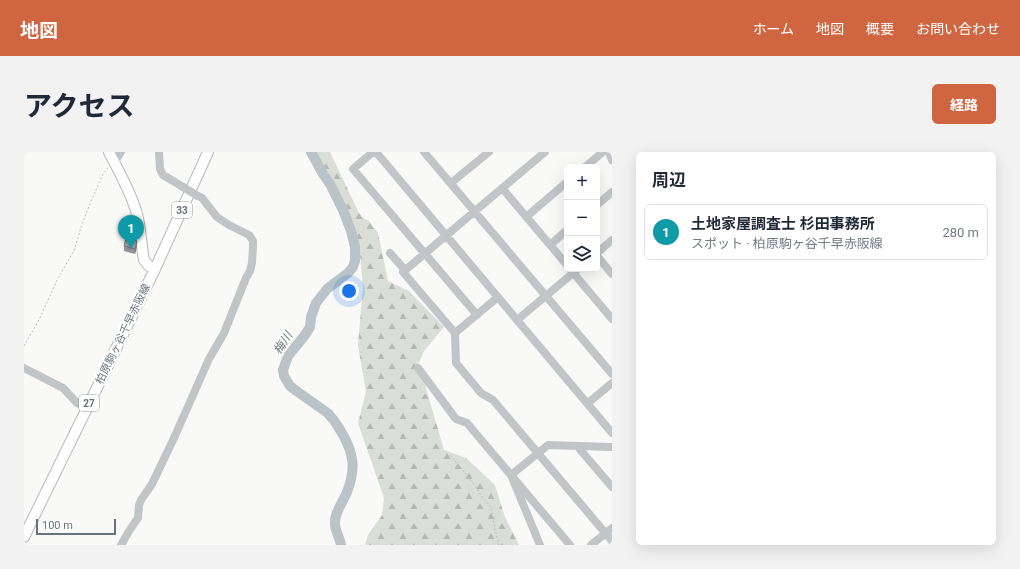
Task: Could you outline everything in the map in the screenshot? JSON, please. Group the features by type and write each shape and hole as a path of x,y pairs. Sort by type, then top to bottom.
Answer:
{"main road":[{"path":"109,152 126,185 136,211 144,260 149,266 155,269"},
{"name":"33","path":"155,269 208,152"},
{"name":"柏原駒ヶ谷千早赤阪線","path":"24,536 155,269"}],"street":[{"path":"114,162 121,152"},
{"path":"121,545 138,518 139,505 152,484 209,359 224,333 252,263 253,241 249,235 229,226 217,217 202,198 163,175 160,169 158,152"},
{"path":"373,152 353,169 477,314"},
{"path":"376,152 612,433"},
{"path":"451,184 489,152"},
{"path":"405,270 545,152"},
{"path":"589,164 603,152"},
{"path":"609,152 612,160"},
{"path":"428,153 451,184 612,374"},
{"path":"526,216 564,184"},
{"path":"502,188 564,261"},
{"path":"600,202 612,192"},
{"path":"550,245 564,233"},
{"path":"600,251 612,240"},
{"path":"390,253 405,270 403,272 455,333 456,363 482,393 493,400 612,541"},
{"path":"600,258 612,274"},
{"path":"517,320 572,272"},
{"path":"576,272 612,318"},
{"path":"455,333 498,297"},
{"path":"24,368 63,388 77,403 87,408"},
{"path":"418,368 456,419 467,423 570,545"},
{"path":"588,404 612,383"},
{"path":"511,475 548,445 612,446"},
{"path":"577,446 612,487"},
{"path":"511,475 540,545"},
{"path":"591,545 612,528"}],"path":[{"path":"24,346 38,322 56,283 74,251 78,242 82,224 103,174 111,163 114,162"},
{"path":"450,455 491,507 499,545"}],"green space":[{"path":"316,152 330,152 358,211 362,217 369,221 378,233 388,281 409,291 444,327 424,351 416,369 424,381 444,450 466,458 495,485 505,517 519,545 365,545 368,535 382,515 384,498 358,423 366,392 358,345 363,286 359,245 343,201"}],"building":[{"path":"126,238 137,241 135,249 124,246"}],"waterway":[{"name":"梅川","path":"311,152 343,210 355,247 355,261 353,267 348,273 327,289 316,303 311,317 310,327 288,356 283,370 284,376 290,386 329,414 335,421 349,448 353,469 352,476 335,520 341,545"}],"place":[{"name":"土地家屋調査士 杉田事務所","path":"131,248"}]}
